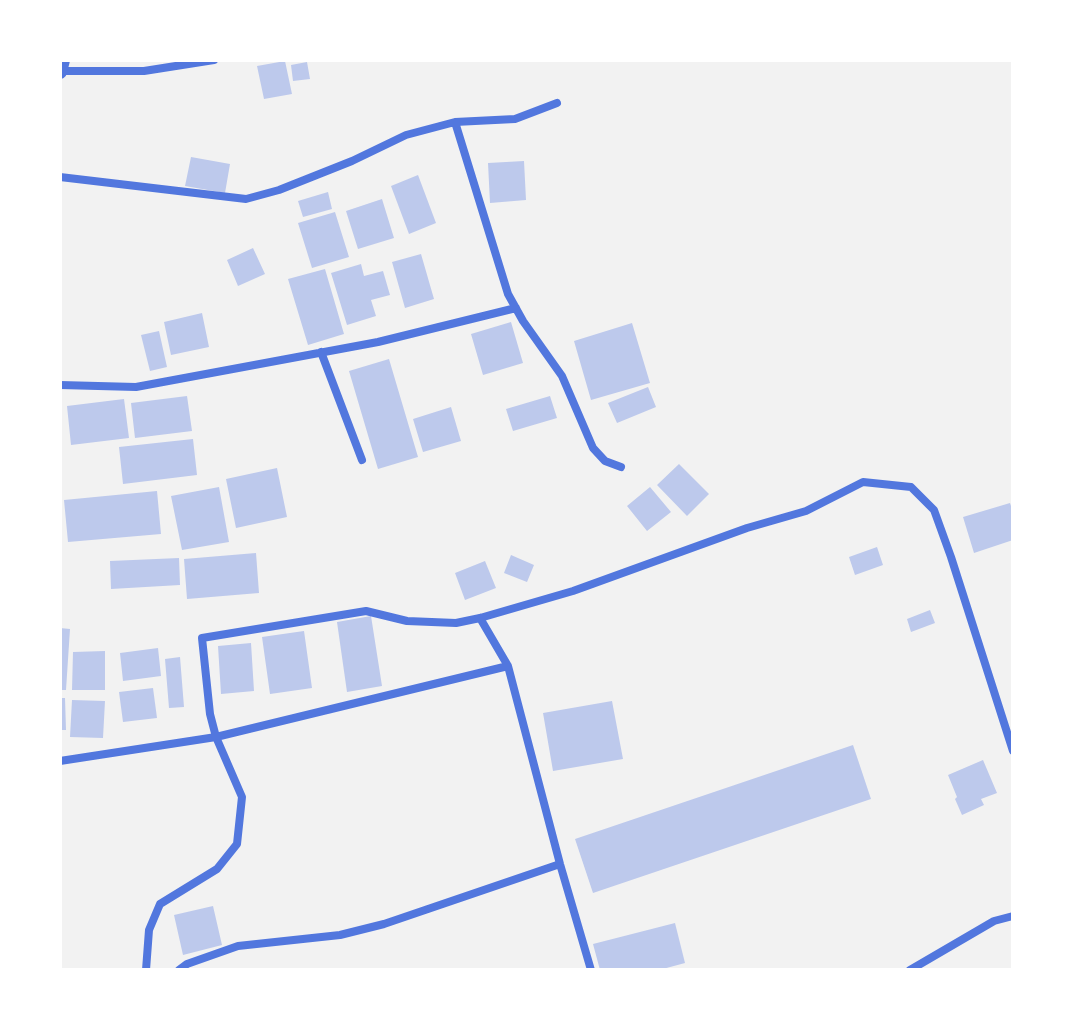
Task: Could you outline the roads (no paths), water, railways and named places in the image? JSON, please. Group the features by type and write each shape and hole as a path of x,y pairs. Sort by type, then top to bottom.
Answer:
{"street":[{"path":"63,60 60,72 144,71 214,60"},
{"path":"60,177 246,199 352,161 406,135 455,122 515,119 557,103"},
{"path":"455,122 508,294 562,376 593,448 605,461 621,467"},
{"path":"60,385 136,387 378,342 516,308"},
{"path":"321,352 362,460"},
{"path":"146,970 149,930 160,904 217,869 237,844 242,797 216,737 210,714 202,638 366,611 407,621 456,623 480,618 573,591 747,528 806,511 863,482 911,487 934,510 1013,751"},
{"path":"480,618 508,666 591,970"},
{"path":"60,761 216,737 508,666"},
{"path":"179,970 187,964 238,946 340,935 384,924 560,864"},
{"path":"910,970 994,921 1013,916"}]}
